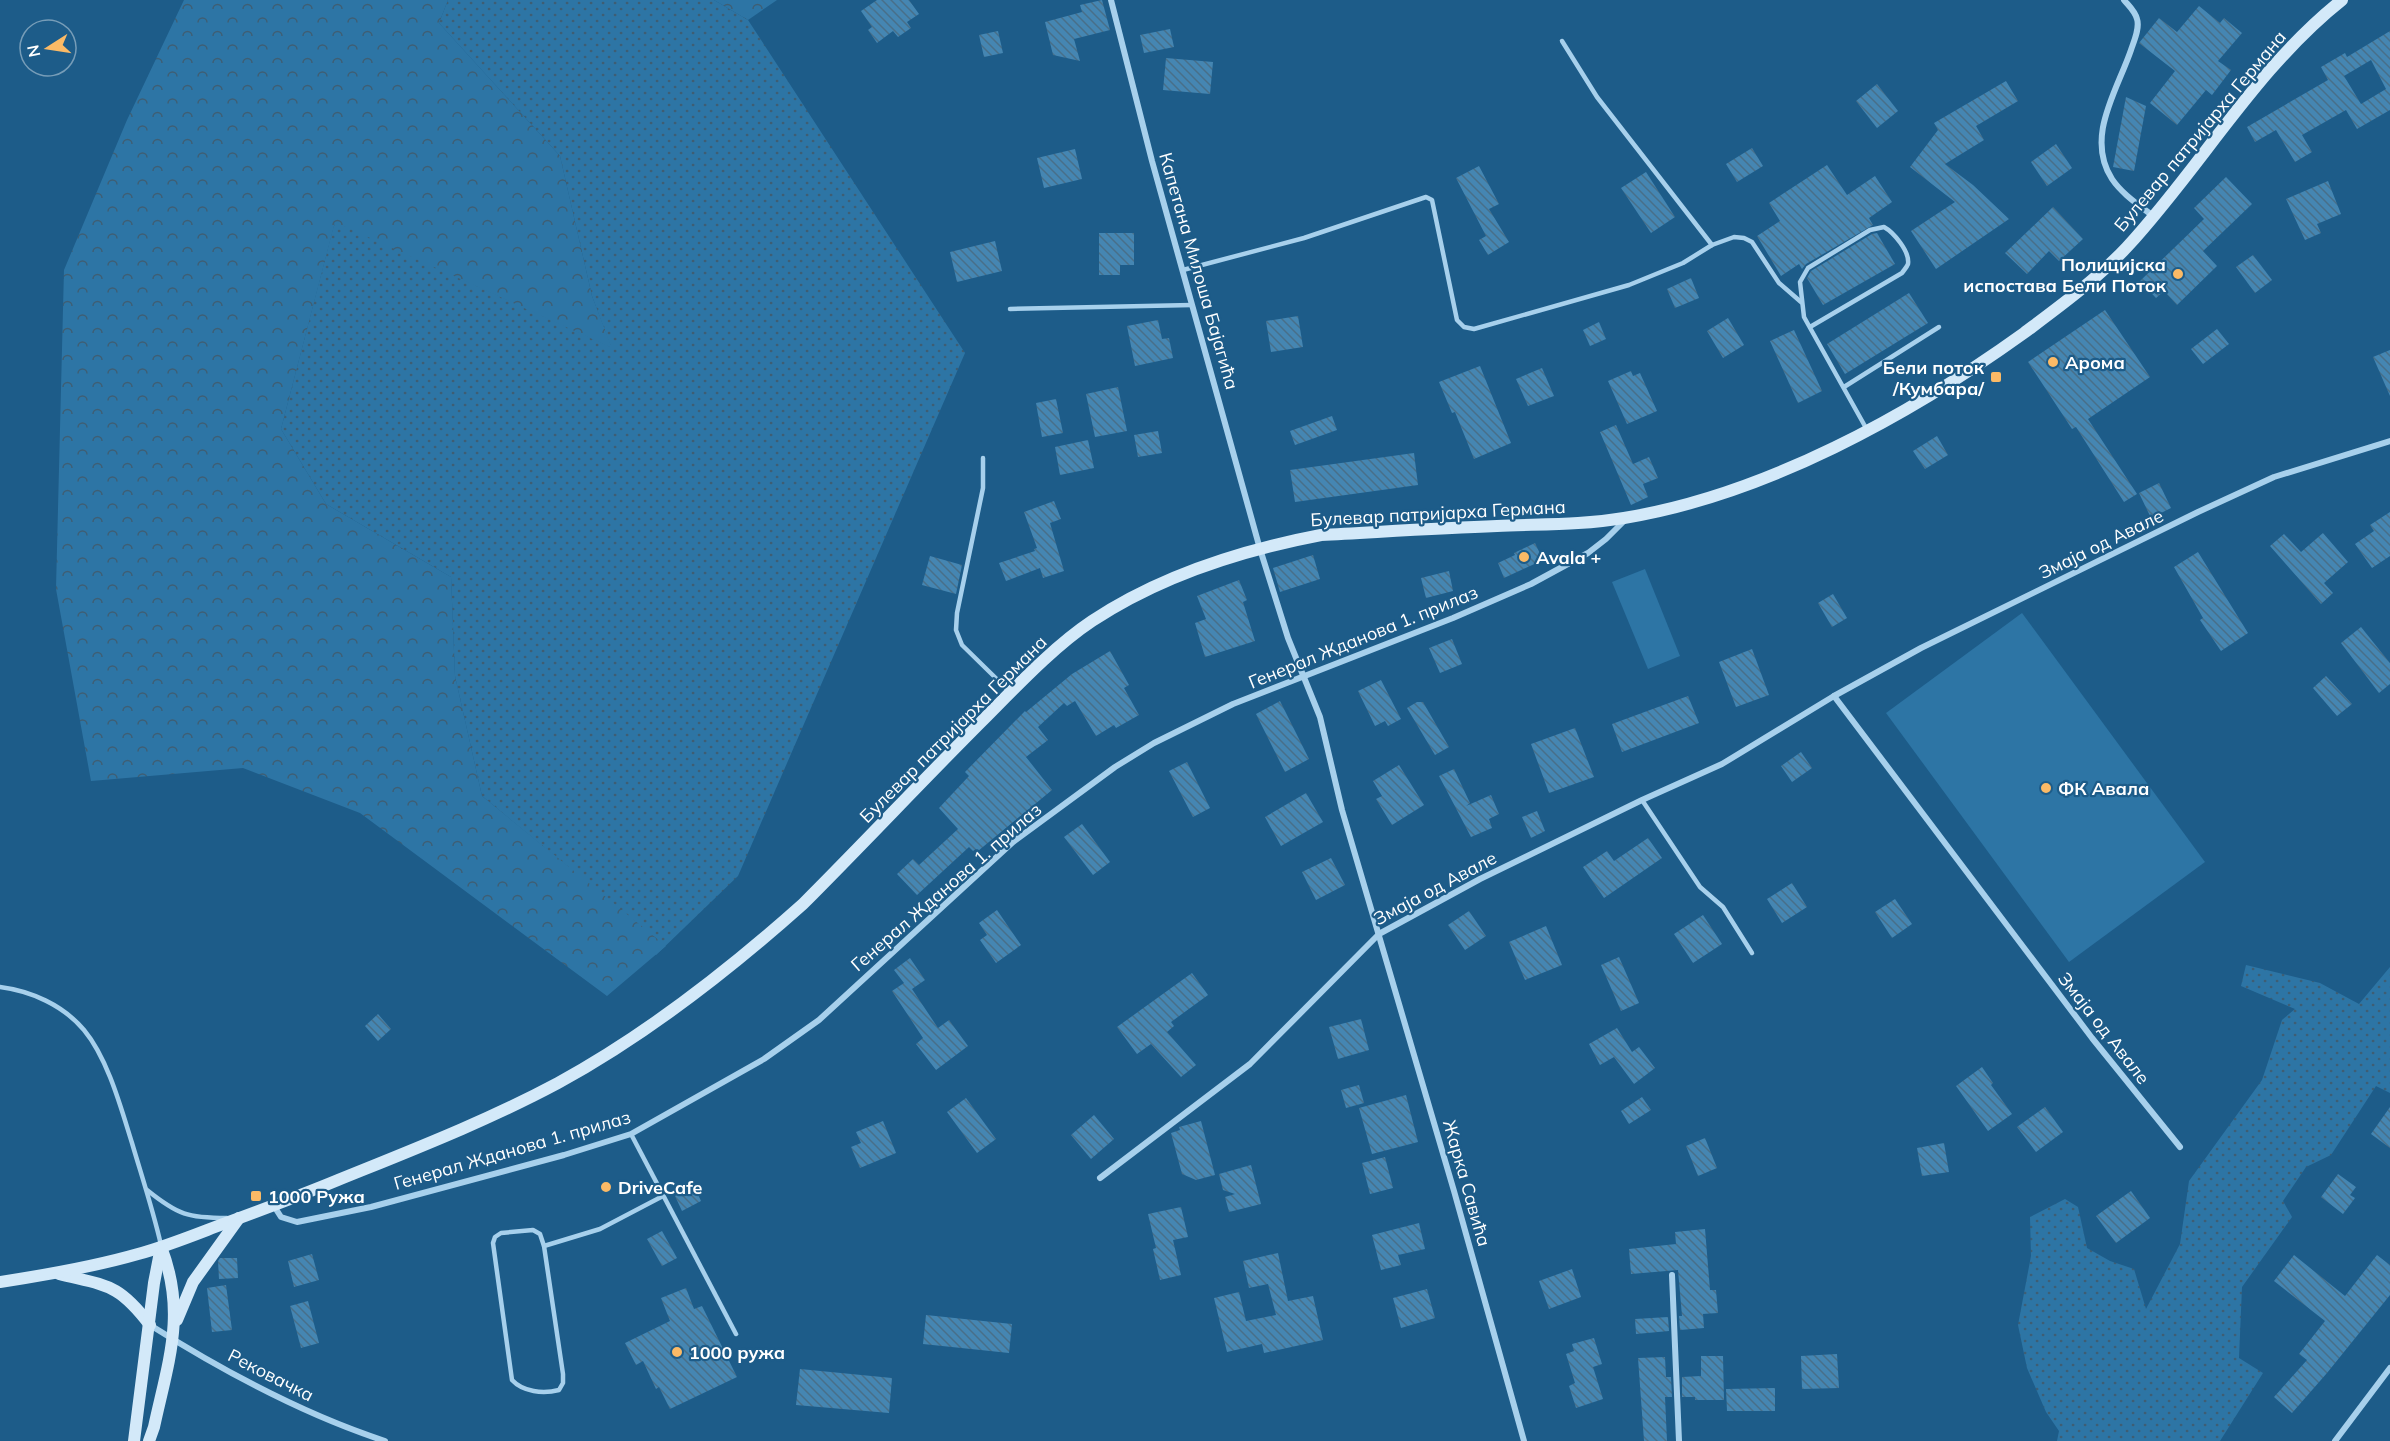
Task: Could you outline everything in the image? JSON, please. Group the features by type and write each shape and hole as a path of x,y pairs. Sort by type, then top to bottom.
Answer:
{"main road":[{"name":"Булевар патријарха Германа","path":"0,1282 114,1261 161,1248 274,1206 456,1132 509,1108 584,1067 670,1011 736,962 803,904 1010,692 1091,621 1138,594 1212,564 1260,549 1321,535 1569,524 1627,517 1687,504 1781,470 1868,430 1968,371 2060,306 2126,248 2259,83 2304,35 2342,0"},
{"path":"149,1441 174,1334 193,1282 239,1218"},
{"path":"161,1248 173,1283 174,1334"},
{"path":"134,1441 154,1282 161,1248"},
{"path":"55,1273 105,1285 121,1293 134,1304 150,1325"}],"street":[{"name":"Капетана Милоша Бајагића","path":"1111,0 1152,160 1260,549 1288,638 1303,676"},
{"path":"2124,0 2134,11 2138,22 2132,47 2104,121 2100,140 2101,154 2114,182 2153,216"},
{"name":"Змаја од Авале","path":"1100,1178 1250,1064 1378,934 1480,879 1642,800 1722,764 1834,696 1922,648 2263,482 2390,441"},
{"name":"Генерал Жданова 1. прилаз","path":"274,1206 281,1217 289,1221 308,1220 371,1207 564,1155 632,1134 765,1059 819,1020 1013,842 1115,767 1154,743 1233,704 1432,626 1531,584 1588,553 1606,539 1627,517"},
{"name":"Жарка Савића","path":"1303,676 1320,717 1342,810 1454,1191 1524,1441"},
{"name":"Змаја од Авале","path":"1834,696 2092,1038 2180,1146"},
{"path":"1672,1275 1679,1441"},
{"name":"Рековачка","path":"150,1325 174,1334 278,1396 338,1425 384,1441"},
{"path":"2336,1441 2390,1368"}],"lane":[{"path":"1562,41 1597,97 1712,245"},
{"path":"1183,270 1304,238 1426,196 1432,200 1457,320 1464,327 1474,328 1629,285 1683,263 1712,245 1734,237 1752,242 1779,283 1801,302"},
{"path":"1810,327 1902,273 1908,264 1907,255 1892,232 1884,227 1870,230 1808,268 1800,282 1804,317 1868,430"},
{"path":"1010,309 1192,305"},
{"path":"1844,387 1939,327"},
{"path":"983,458 983,488 957,613 956,630 962,645 1010,692"},
{"path":"1642,800 1700,887 1723,907 1752,954"},
{"path":"0,987 23,991 39,997 69,1016 84,1031 100,1058 119,1101 147,1190 161,1248"},
{"path":"632,1134 736,1334"},
{"path":"147,1190 165,1204 186,1215 198,1218 239,1218"},
{"path":"544,1246 616,1222 663,1196"},
{"path":"533,1230 540,1234 544,1246 564,1374 559,1390 551,1392 525,1390 512,1380 493,1241 501,1233 533,1230"}],"green space":[{"path":"184,0 448,0 439,23 560,156 592,296 612,348 335,222 281,429 326,504 451,577 455,676 482,796 666,946 607,996 360,813 243,768 91,781 56,589 64,270 127,120"},
{"path":"448,0 714,0 748,20 965,353 738,876 656,955 567,866 482,796 455,676 451,577 326,504 281,429 335,221 611,347 592,296 560,156 439,23"},
{"path":"714,0 777,0 748,20"},
{"path":"1645,569 1680,656 1648,669 1612,582"},
{"name":"ФК Авала","path":"2022,613 2205,862 2069,962 1886,713"},
{"path":"2246,965 2320,983 2359,1004 2390,967 2390,1093 2376,1086 2331,1155 2306,1167 2283,1201 2292,1217 2242,1287 2239,1358 2263,1373 2220,1441 2057,1441 2059,1431 2046,1412 2027,1368 2018,1325 2031,1256 2030,1217 2065,1199 2078,1207 2087,1248 2110,1261 2134,1269 2146,1309 2180,1244 2189,1181 2262,1080 2282,1020 2295,1009 2241,986"}],"building":[{"path":"877,0 909,0 919,14 907,22 911,28 898,37 893,31 877,43 868,30 872,27 861,11"},
{"path":"1102,0 1110,30 1074,39 1080,61 1053,55 1045,22 1082,12 1080,5"},
{"path":"2199,6 2220,23 2224,18 2242,33 2218,61 2231,70 2212,95 2206,90 2177,125 2150,103 2175,71 2139,43 2159,18 2177,32"},
{"path":"1170,29 1174,47 1144,53 1140,35"},
{"path":"998,31 1003,53 984,57 979,35"},
{"path":"2390,31 2390,110 2357,129 2346,110 2302,135 2312,152 2295,162 2276,130 2255,142 2247,127 2328,80 2321,67 2345,53 2347,57","holes":["2371,60 2386,89 2361,104 2344,76"]},
{"path":"1166,58 1213,62 1210,94 1163,90"},
{"path":"2006,81 2018,101 1976,126 1984,140 1945,164 1973,185 2009,219 1936,269 1911,231 1955,202 1910,167 1938,130 1934,123"},
{"path":"1877,84 1898,111 1877,128 1856,101"},
{"path":"2126,97 2146,106 2134,171 2113,167"},
{"path":"2056,144 2072,168 2047,186 2031,162"},
{"path":"1752,148 1763,166 1737,182 1726,164"},
{"path":"1075,149 1082,179 1044,188 1037,158"},
{"path":"1827,165 1847,195 1875,176 1892,202 1869,218 1873,225 1806,264 1802,269 1799,264 1781,276 1757,236 1780,221 1769,203"},
{"path":"1479,166 1499,204 1489,209 1509,242 1488,255 1479,240 1486,236 1456,178"},
{"path":"1646,172 1675,217 1651,233 1621,188"},
{"path":"2226,177 2252,204 2203,251 2217,266 2177,305 2164,291 2156,298 2140,281 2204,219 2194,208"},
{"path":"2328,181 2341,214 2317,224 2321,233 2305,240 2286,199"},
{"path":"2053,207 2083,239 2059,261 2049,251 2027,274 2005,253"},
{"path":"1099,233 1134,233 1134,265 1120,265 1120,275 1099,275"},
{"path":"1877,233 1895,264 1823,305 1807,278 1811,271"},
{"path":"995,241 1002,271 957,282 950,252"},
{"path":"2253,255 2272,280 2255,293 2236,267"},
{"path":"1691,278 1699,298 1675,308 1667,289"},
{"path":"1909,293 1928,323 1845,374 1827,344"},
{"path":"2105,310 2150,377 2088,419 2137,494 2124,502 2076,427 2072,429 2028,362"},
{"path":"1298,316 1303,347 1271,352 1266,321"},
{"path":"1728,318 1744,345 1723,358 1707,331"},
{"path":"1158,320 1162,339 1169,338 1173,358 1135,366 1127,326"},
{"path":"1599,322 1606,339 1590,346 1583,330"},
{"path":"2217,329 2229,344 2203,364 2191,349"},
{"path":"1794,330 1822,391 1798,403 1770,341"},
{"path":"2390,350 2390,396 2373,357"},
{"path":"1480,366 1511,443 1474,459 1455,412 1452,413 1439,382"},
{"path":"1542,368 1554,396 1528,406 1516,379"},
{"path":"1631,371 1633,376 1640,373 1657,411 1627,424 1608,381"},
{"path":"1118,387 1127,431 1095,437 1086,394"},
{"path":"1056,399 1063,433 1042,437 1036,403"},
{"path":"1332,416 1337,430 1295,445 1290,431"},
{"path":"1616,425 1633,464 1649,457 1658,478 1643,484 1648,497 1631,505 1600,432"},
{"path":"1158,431 1162,453 1138,457 1134,435"},
{"path":"1937,436 1948,455 1925,469 1913,451"},
{"path":"1088,440 1094,468 1060,475 1055,447"},
{"path":"1414,453 1418,485 1295,502 1290,470"},
{"path":"2159,483 2171,508 2151,518 2139,493"},
{"path":"1054,501 1061,519 1050,523 1064,571 1043,578 1040,568 1006,581 999,563 1035,551 1034,549 1037,548 1024,512"},
{"path":"2390,512 2390,556 2372,568 2355,544 2374,531 2370,525"},
{"path":"2323,533 2348,562 2324,583 2333,593 2321,604 2270,546 2284,534 2301,552"},
{"path":"1535,543 1543,560 1504,578 1498,563"},
{"path":"2198,552 2248,633 2221,651 2200,620 2203,618 2174,567"},
{"path":"1313,555 1320,579 1280,592 1273,568"},
{"path":"930,556 962,565 956,594 922,585"},
{"path":"1449,571 1453,591 1426,598 1421,578"},
{"path":"1239,580 1247,600 1243,602 1255,641 1205,657 1195,623 1206,619 1197,596"},
{"path":"1833,594 1847,618 1832,627 1818,603"},
{"path":"2361,627 2390,663 2390,684 2379,693 2341,643"},
{"path":"1452,639 1462,664 1440,673 1429,648"},
{"path":"1752,649 1769,695 1736,707 1719,662"},
{"path":"1110,651 1129,685 1124,688 1139,715 1116,728 1114,725 1096,736 1075,701 1067,706 1064,703 1038,727 1048,740 1026,757 1052,790 978,851 976,849 973,851 969,847 917,895 897,874 913,859 919,865 958,829 939,808 969,776 965,772 1025,711 1072,674"},
{"path":"2326,676 2352,704 2337,716 2313,688"},
{"path":"1381,680 1401,719 1388,726 1385,721 1375,726 1358,691"},
{"path":"1688,696 1699,723 1622,752 1612,724"},
{"path":"1280,701 1309,759 1285,772 1256,714"},
{"path":"1417,702 1423,702 1449,747 1435,755 1407,708"},
{"path":"1575,728 1594,777 1549,793 1531,744"},
{"path":"1801,752 1812,768 1792,782 1781,766"},
{"path":"1187,762 1210,808 1193,817 1169,771"},
{"path":"1399,765 1424,805 1392,825 1376,799 1382,796 1373,781"},
{"path":"1454,769 1470,803 1466,806 1491,795 1499,814 1489,819 1492,828 1471,837 1439,776"},
{"path":"1306,793 1323,822 1281,846 1265,817"},
{"path":"1537,811 1545,831 1531,838 1522,817"},
{"path":"1082,824 1110,862 1093,875 1064,837"},
{"path":"1648,838 1662,858 1604,898 1583,867 1607,851 1614,861"},
{"path":"1331,858 1345,885 1316,900 1302,872"},
{"path":"1792,883 1807,907 1782,923 1767,899"},
{"path":"1895,899 1912,924 1892,938 1875,912"},
{"path":"997,910 1021,945 996,963 980,940 987,935 979,923"},
{"path":"1469,911 1486,936 1465,950 1448,925"},
{"path":"1703,915 1722,944 1693,963 1674,934"},
{"path":"1546,926 1562,965 1525,980 1509,942"},
{"path":"1619,957 1639,1003 1621,1011 1601,965"},
{"path":"910,958 925,980 912,989 938,1028 949,1020 968,1046 936,1070 916,1044 923,1038 892,991 904,983 894,970"},
{"path":"1192,973 1208,995 1171,1022 1174,1026 1167,1032 1196,1065 1181,1077 1151,1044 1137,1054 1117,1027"},
{"path":"378,1014 391,1029 378,1041 365,1026"},
{"path":"1361,1019 1369,1050 1338,1059 1329,1027"},
{"path":"1617,1028 1632,1052 1639,1047 1655,1068 1634,1084 1614,1057 1600,1065 1589,1044"},
{"path":"1982,1067 1993,1083 1991,1085 2012,1114 1988,1131 1956,1086"},
{"path":"1359,1085 1364,1103 1346,1108 1341,1090"},
{"path":"1406,1095 1418,1142 1372,1154 1359,1108"},
{"path":"1642,1097 1651,1110 1629,1124 1621,1111"},
{"path":"966,1098 996,1139 977,1153 947,1112"},
{"path":"2045,1107 2063,1132 2036,1152 2017,1127"},
{"path":"2390,1107 2390,1148 2371,1134"},
{"path":"1094,1115 1114,1139 1091,1159 1071,1135"},
{"path":"883,1121 896,1153 860,1168 851,1147 861,1143 856,1132"},
{"path":"1201,1121 1215,1175 1196,1180 1182,1174 1171,1133 1180,1130 1179,1127"},
{"path":"1705,1138 1717,1168 1698,1176 1686,1146"},
{"path":"1944,1143 1949,1172 1922,1176 1917,1148"},
{"path":"1385,1157 1393,1188 1370,1194 1362,1163"},
{"path":"1251,1165 1261,1204 1229,1212 1225,1197 1235,1194 1223,1190 1219,1174"},
{"path":"2338,1174 2356,1187 2350,1195 2355,1198 2343,1214 2321,1197"},
{"path":"694,1186 701,1201 682,1211 675,1196"},
{"path":"2131,1191 2150,1218 2116,1243 2096,1216"},
{"path":"1181,1207 1188,1237 1173,1240 1181,1275 1160,1280 1148,1214"},
{"path":"1419,1223 1425,1249 1398,1255 1401,1265 1381,1270 1372,1235"},
{"path":"1705,1229 1710,1290 1716,1290 1718,1313 1702,1314 1704,1328 1680,1330 1679,1316 1682,1316 1678,1270 1631,1274 1629,1249 1676,1244 1675,1232"},
{"path":"662,1231 677,1258 662,1266 647,1239"},
{"path":"1278,1253 1288,1301 1313,1296 1323,1340 1264,1353 1262,1344 1227,1352 1214,1298 1239,1292 1246,1321 1276,1315 1268,1284 1249,1288 1243,1261"},
{"path":"312,1254 319,1280 294,1287 288,1261"},
{"path":"2294,1255 2345,1296 2377,1255 2390,1265 2390,1295 2292,1413 2274,1397 2307,1360 2299,1354 2325,1321 2274,1281"},
{"path":"220,1258 237,1258 238,1278 219,1279 218,1261"},
{"path":"1572,1269 1581,1297 1549,1309 1539,1281"},
{"path":"226,1285 232,1330 212,1332 207,1288"},
{"name":"1000 ружа","path":"686,1288 694,1309 702,1306 737,1377 670,1409 659,1387 656,1389 643,1361 636,1365 625,1343 670,1321 661,1298"},
{"path":"1427,1289 1435,1318 1401,1328 1393,1298"},
{"path":"308,1301 319,1343 301,1348 290,1306"},
{"path":"926,1315 1012,1324 1009,1353 923,1344"},
{"path":"1668,1317 1669,1331 1636,1334 1635,1319"},
{"path":"1594,1338 1602,1364 1593,1367 1603,1399 1576,1408 1569,1386 1575,1383 1566,1354 1574,1351 1572,1344"},
{"path":"1837,1354 1839,1388 1802,1389 1801,1356"},
{"path":"1701,1356 1723,1356 1724,1400 1695,1400 1695,1397 1682,1397 1682,1377 1701,1376"},
{"path":"1665,1357 1666,1377 1671,1377 1672,1397 1665,1397 1667,1441 1644,1441 1638,1358"},
{"path":"800,1369 892,1378 889,1413 796,1405"},
{"path":"1775,1388 1775,1411 1727,1411 1726,1389"}],"place":[{"name":"Полицијска испостава Бели Поток","path":"2178,274"},
{"name":"Арома","path":"2053,362"},
{"name":"Бели поток /Кумбара/","path":"1996,377"},
{"name":"Avala +","path":"1524,557"},
{"name":"ФК Авала","path":"2046,788"},
{"name":"DriveCafe","path":"606,1187"},
{"name":"1000 Ружа","path":"256,1196"},
{"name":"1000 ружа","path":"677,1352"}]}
